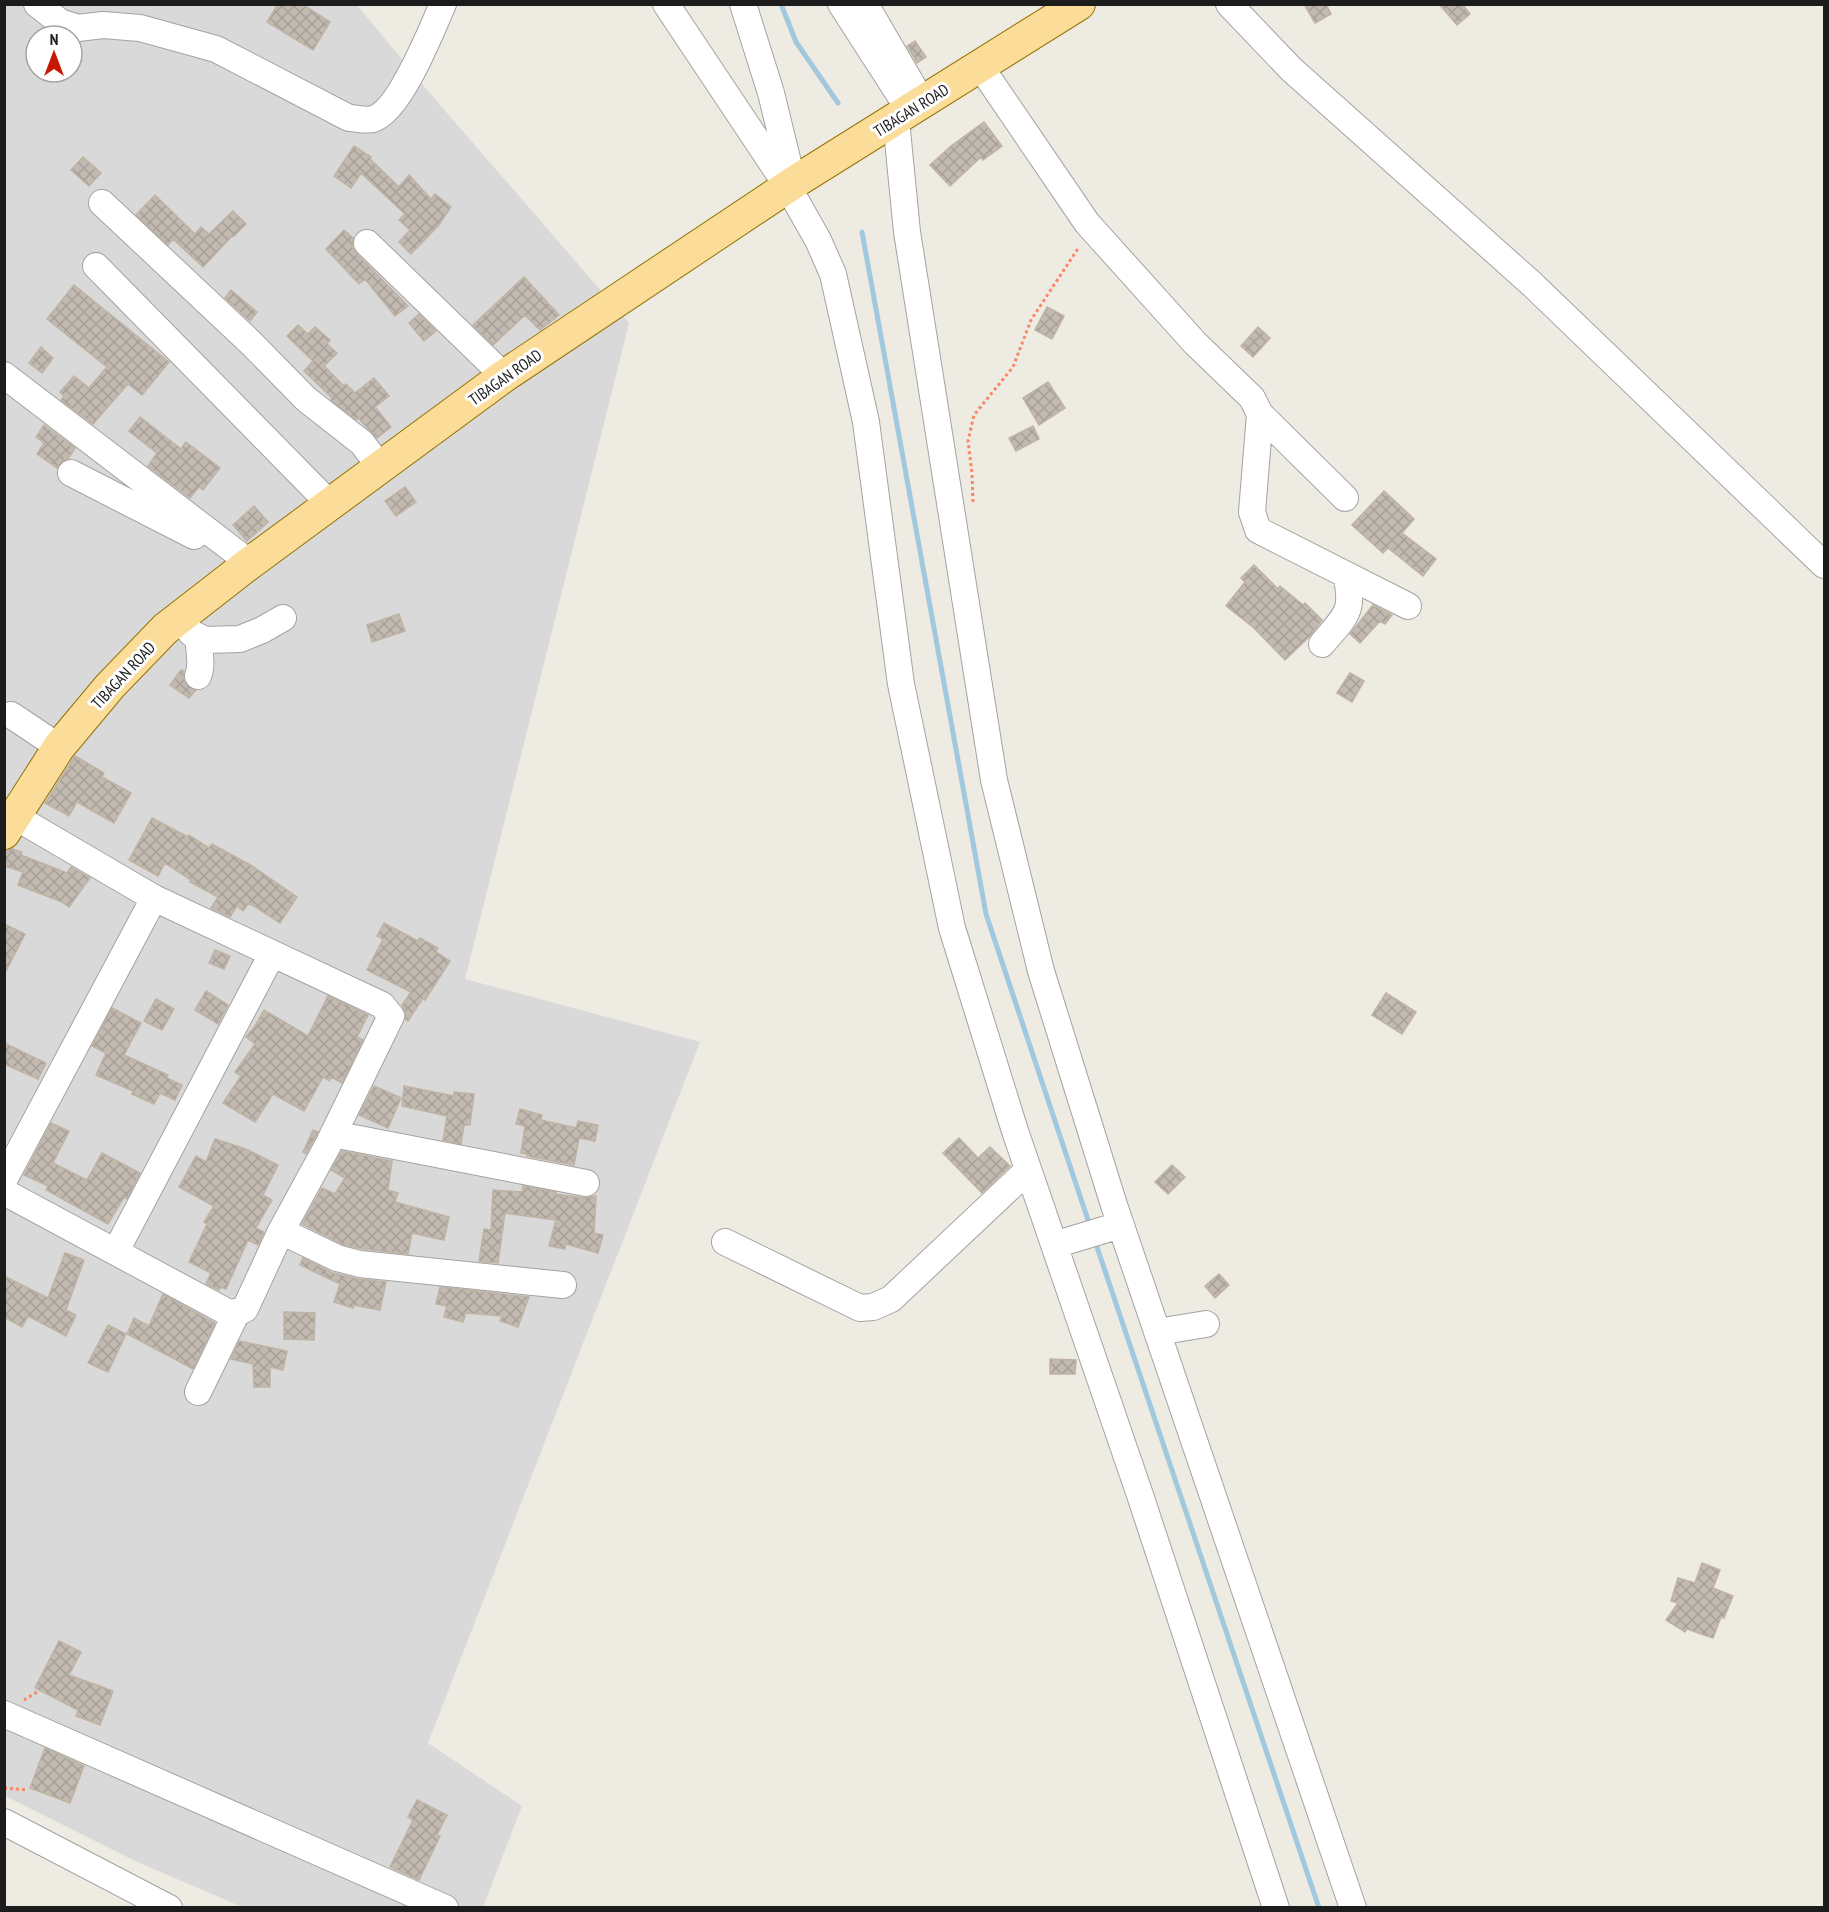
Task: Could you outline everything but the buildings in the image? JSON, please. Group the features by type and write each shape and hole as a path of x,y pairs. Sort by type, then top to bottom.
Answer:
{"main road":[{"name":"TIBAGAN ROAD","path":"9,825 59,747 110,686 165,629 190,627 245,567 504,376 790,185 910,112 1079,4"}],"street":[{"path":"37,4 60,22 78,28 103,25 140,28 216,49 349,118 372,120 387,110 406,83 443,4"},
{"path":"666,4 790,185 833,274 866,422 900,684 950,916 1028,1170 1060,1244 1276,1908"},
{"path":"743,4 771,93 790,185"},
{"path":"841,4 910,112"},
{"path":"865,4 910,112 907,232 994,780 1041,971 1114,1227 1157,1332 1353,1908"},
{"path":"1229,4 1291,69 1533,285 1824,565"},
{"path":"980,66 1087,223 1195,343 1252,398 1260,414 1345,498"},
{"path":"102,203 251,343 306,399 362,443 380,467"},
{"path":"367,243 504,376"},
{"path":"96,266 330,504"},
{"path":"4,375 245,567"},
{"path":"1260,414 1252,512 1258,530 1408,606"},
{"path":"70,473 182,529 245,567"},
{"path":"1322,644 1346,614 1351,603 1346,575"},
{"path":"190,627 205,640 240,639 283,618"},
{"path":"190,627 200,661 198,676"},
{"path":"11,715 59,747"},
{"path":"9,825 154,898 382,1005 391,1016 333,1134 281,1231 245,1309 237,1312 229,1313 5,1191 154,898"},
{"path":"116,1251 272,954"},
{"path":"333,1134 521,1163 586,1183"},
{"path":"725,1242 860,1308 873,1307 891,1299 1028,1170"},
{"path":"1060,1244 1114,1227"},
{"path":"281,1231 337,1258 360,1264 563,1286"},
{"path":"198,1392 237,1312"},
{"path":"1157,1332 1206,1324"},
{"path":"4,1714 445,1908"},
{"path":"4,1822 169,1908"}],"path":[{"path":"956,538 969,519 973,500 968,441 974,415 1013,367 1031,320 1078,250 1087,223"},
{"path":"4,1788 27,1790"}],"shaded area":[{"path":"4,5 357,5 428,91 629,323 465,979 700,1042 428,1743 522,1806 483,1907 242,1907 135,1861 5,1796"}],"waterway":[{"path":"781,4 796,42 838,103"},
{"path":"862,232 986,914 1090,1226"},
{"path":"1095,1241 1319,1908"}]}
